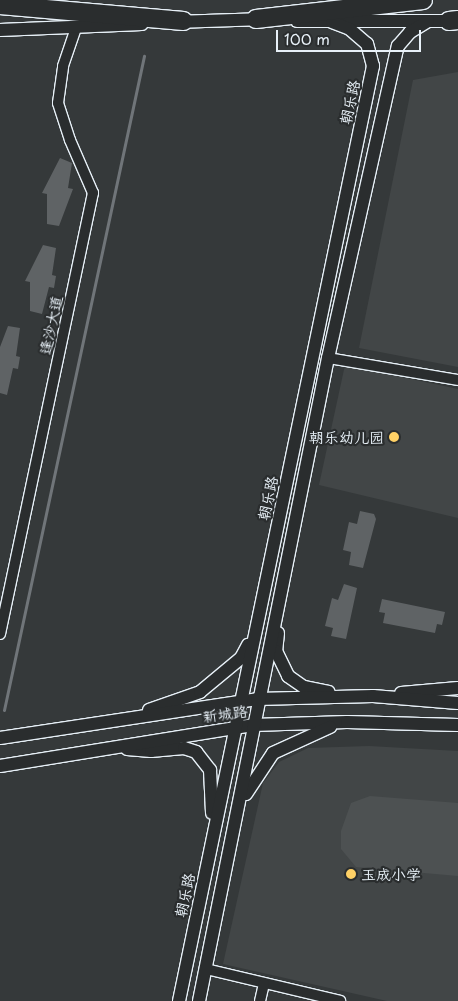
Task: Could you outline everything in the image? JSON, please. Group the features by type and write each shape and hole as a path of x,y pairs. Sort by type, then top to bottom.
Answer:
{"highway":[{"path":"0,4 63,0"},
{"path":"256,19 423,0"},
{"path":"0,4 184,21"}],"street":[{"path":"0,30 256,19 332,22 455,21"},
{"name":"朝乐路","path":"198,1001 234,832 257,699 328,358 398,46 410,32 428,21"},
{"name":"朝乐路","path":"178,1001 373,66 367,44 350,29 332,22"},
{"name":"逢沙大道","path":"0,634 93,193 70,140 58,102 63,66 76,28"},
{"path":"366,100 375,84 380,82 385,85 385,104"},
{"path":"328,358 458,380"},
{"path":"281,584 276,651 288,676 304,687 366,696 458,688"},
{"path":"122,720 200,692 221,678 241,658 255,632"},
{"name":"新城路","path":"0,738 257,699 366,696 455,703"},
{"path":"234,832 248,786 272,753 310,733 347,722"},
{"name":"新城路","path":"0,766 253,725 347,722 454,725"},
{"path":"114,747 151,752 184,748 203,758 213,783 214,834"},
{"path":"206,969 340,1001"},
{"path":"260,1001 264,983"}],"shaded area":[{"path":"458,72 458,367 359,348 413,80"},
{"name":"朝乐幼儿园","path":"345,365 458,389 458,518 319,485"},
{"name":"玉成小学","path":"369,746 458,751 458,1001 387,1001 223,964 263,783 279,762 308,748"},
{"path":"370,796 458,803 458,876 356,867 341,849 341,831 351,803"}],"building":[{"path":"60,158 72,163 68,188 73,189 59,226 47,224 47,194 42,193"},
{"path":"43,245 56,248 52,275 56,276 54,288 49,287 42,314 30,311 30,282 25,281"},
{"path":"8,326 20,328 16,356 20,357 18,369 13,368 7,395 0,393 0,347"},
{"path":"360,511 374,514 376,519 363,568 349,565 351,552 343,550 349,522 357,524"},
{"path":"344,584 357,588 346,639 331,636 333,628 325,626 332,598 338,600"},
{"path":"382,599 445,612 442,625 437,624 435,633 383,623 385,613 379,612"}],"waterway":[{"path":"4,710 144,56"}],"place":[{"name":"朝乐幼儿园","path":"394,437"},
{"name":"玉成小学","path":"351,874"}]}
